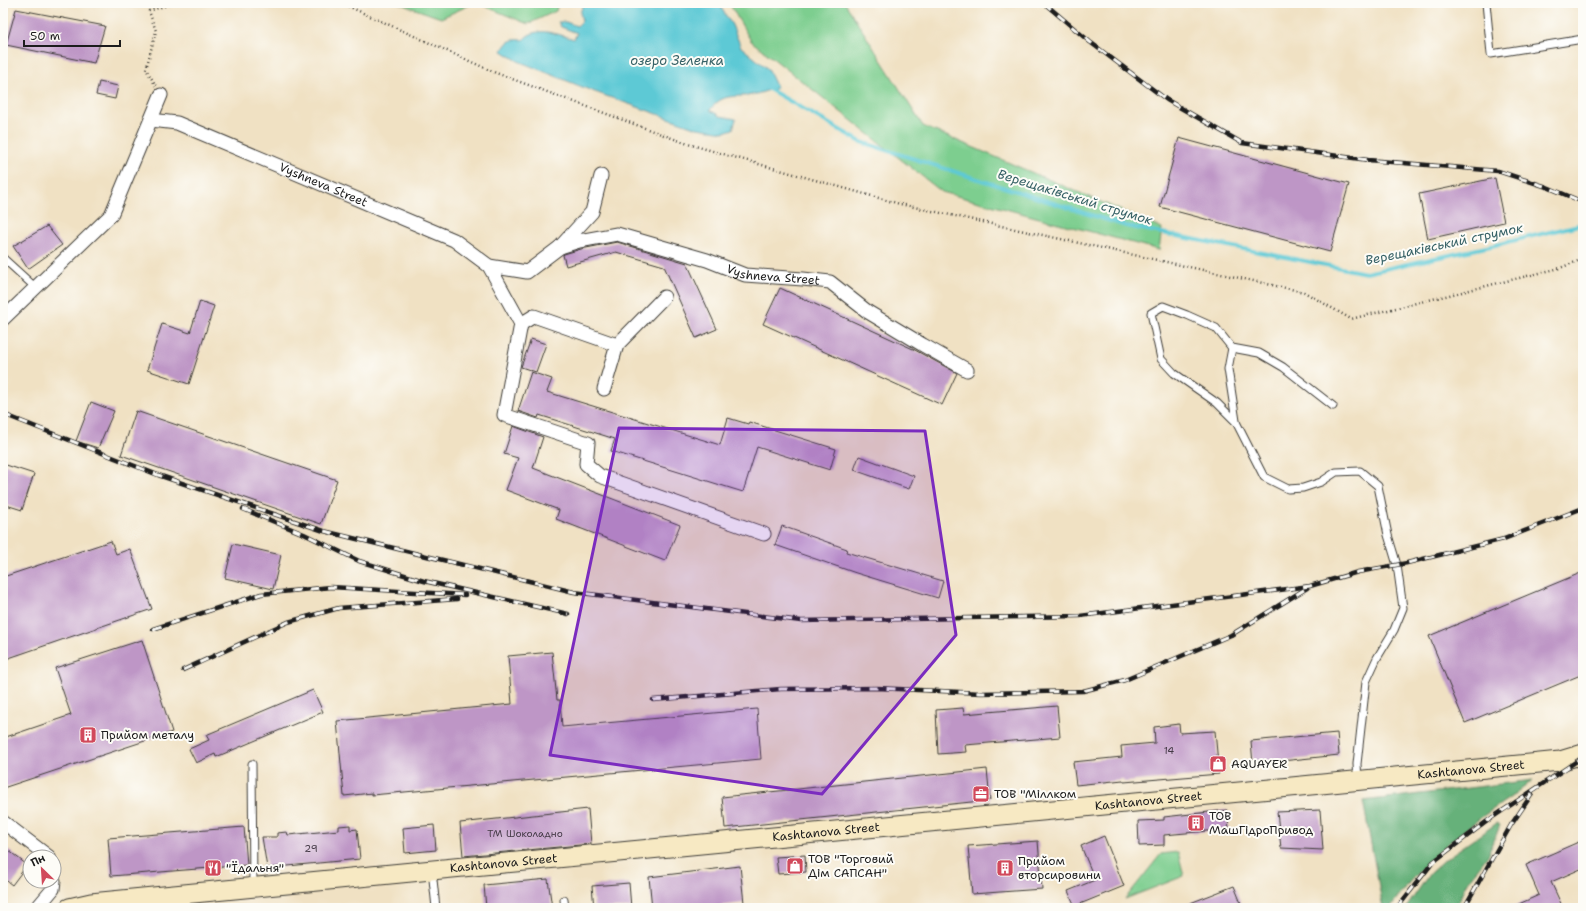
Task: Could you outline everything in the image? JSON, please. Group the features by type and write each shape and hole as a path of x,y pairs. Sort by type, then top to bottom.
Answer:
{"street":[{"path":"3,319 111,215 161,95"},
{"name":"Vyshneva Street","path":"151,120 177,124 454,240 490,266 521,324"},
{"name":"Vyshneva Street","path":"490,266 527,272 560,247 592,212 601,176"},
{"name":"Vyshneva Street","path":"560,247 579,241 617,234 707,260 745,276 830,282 868,312 967,370"},
{"path":"604,389 617,345 664,297"},
{"path":"617,345 534,316 521,324 504,415 588,443 586,464 600,476 764,534"},
{"name":"Kashtanova Street","path":"69,908 253,887 1560,761 1583,754"},
{"path":"3,822 38,849"},
{"path":"37,908 53,889"}],"lane":[{"path":"1486,3 1491,54 1583,40"},
{"path":"3,258 36,288"},
{"path":"1333,406 1283,367 1260,353 1232,348 1216,328 1187,314 1162,306 1151,313 1161,359 1174,373 1217,403 1236,422 1264,477 1288,489 1303,488 1321,482 1336,472 1360,471 1378,486 1388,535 1397,565 1403,608 1394,630 1377,658 1366,682 1357,764 1358,781"},
{"path":"1232,348 1228,369 1236,422"},
{"path":"252,764 253,887"},
{"path":"432,870 436,908"},
{"path":"564,900 565,908"}],"path":[{"path":"161,95 146,69 156,30 149,12 174,3"},
{"path":"341,3 496,73 688,144 900,204 1304,292 1351,318 1560,268 1583,259"}],"highlighted area":[{"path":"619,428 925,431 956,635 822,794 550,755"}],"green space":[{"path":"398,3 474,3 441,18"},
{"path":"477,3 558,3 556,11 528,24"},
{"path":"729,3 845,3 923,126 1162,228 1159,250 942,192 751,41"},
{"path":"1533,780 1516,794 1472,824 1446,846 1410,881 1390,908 1383,908 1363,801"},
{"path":"1497,823 1500,825 1489,854 1466,884 1456,908 1406,908 1430,873 1448,857"},
{"path":"1178,852 1184,876 1125,899 1161,854"}],"water":[{"name":"озеро Зеленка","path":"582,3 718,3 732,25 741,47 768,69 777,88 752,95 725,98 715,104 710,110 720,116 736,119 733,129 724,132 697,128 592,91 518,61 502,51 506,44 510,41 523,40 528,35 540,32 547,32 574,39 577,33 561,27 558,22 566,22 577,26 582,21 580,13 583,5"}],"building":[{"path":"16,9 105,26 94,63 6,45"},
{"path":"99,82 118,86 115,99 96,95"},
{"path":"1179,138 1349,184 1330,252 1160,207"},
{"path":"1495,178 1504,222 1428,239 1419,194"},
{"path":"47,226 62,245 28,269 13,246"},
{"path":"617,242 687,263 717,329 696,338 664,266 616,252 566,266 564,254"},
{"path":"780,288 913,349 957,373 942,405 763,324"},
{"path":"200,301 214,306 189,384 147,370 162,324 190,333"},
{"path":"531,339 546,344 536,372 521,367"},
{"path":"531,372 552,379 547,392 720,445 728,418 748,424 749,422 836,449 830,470 757,447 743,492 611,451 615,439 539,415 538,418 518,411"},
{"path":"91,402 114,411 98,448 76,441"},
{"path":"136,411 337,480 321,524 121,455"},
{"path":"513,426 543,437 533,468 680,525 665,561 556,519 559,510 506,490 518,458 504,454"},
{"path":"859,456 914,476 909,489 854,470"},
{"path":"3,464 34,474 22,510 3,504"},
{"path":"782,526 847,549 846,552 943,581 938,598 856,573 775,545"},
{"path":"111,541 116,554 130,549 152,609 3,660 3,577"},
{"path":"233,544 281,555 273,589 225,578"},
{"path":"1583,572 1583,674 1465,723 1429,636"},
{"name":"Прийом металу","path":"142,640 172,732 3,788 3,738 71,715 55,668"},
{"path":"552,652 557,700 560,700 562,727 757,709 761,759 372,795 372,793 344,796 337,721 512,704 508,656"},
{"path":"313,690 323,712 216,757 215,754 196,763 189,749 209,740 206,735"},
{"path":"1057,706 1060,737 965,745 966,752 938,754 936,710 963,708 964,714"},
{"path":"1179,724 1180,733 1215,731 1219,774 1124,782 1123,780 1076,785 1073,762 1122,757 1121,746 1155,743 1154,727"},
{"path":"1337,733 1339,755 1253,764 1251,741"},
{"path":"987,769 990,800 725,828 722,797"},
{"path":"588,809 591,844 463,856 460,823"},
{"name":"ТОВ МашГідроПривод","path":"1227,810 1229,829 1164,835 1164,845 1139,846 1138,821 1164,820 1164,817"},
{"path":"1320,810 1323,850 1281,848 1277,812"},
{"path":"350,825 350,830 357,829 360,859 267,868 262,837 277,837 277,833 287,832 288,835 339,830 339,826"},
{"path":"434,825 436,850 405,853 403,828"},
{"path":"244,827 247,865 111,876 108,838"},
{"path":"1104,836 1124,886 1075,906 1068,891 1095,880 1081,846"},
{"path":"1583,840 1583,868 1551,882 1563,908 1510,908 1539,895 1526,865"},
{"name":"Прийом вторсировини","path":"1038,841 1042,889 972,894 968,846"},
{"path":"3,846 22,861 22,872 12,885 3,878"},
{"path":"805,855 806,872 778,874 776,857"},
{"path":"740,866 744,903 703,908 652,908 649,877"},
{"path":"548,879 552,908 486,908 484,885"},
{"path":"629,883 631,908 594,908 592,886"},
{"path":"1234,886 1243,908 1180,908 1180,907"}],"waterway":[{"name":"Верещаківський струмок","path":"767,88 861,142 1126,226 1366,273 1583,224"}],"railway":[{"path":"1044,3 1090,42 1167,100 1242,143 1368,160 1498,171 1547,187 1583,202"},
{"path":"3,414 158,475 324,531 574,592 801,621 1080,616 1310,586 1358,572 1407,563 1504,539 1583,508"},
{"path":"243,509 304,534 359,561 424,581 568,614"},
{"path":"153,629 261,594 331,587 465,595"},
{"path":"653,700 781,689 877,688 981,693 1083,691 1125,680 1231,635 1307,588"},
{"path":"183,670 288,622 339,608 457,599"},
{"path":"1397,908 1433,862 1490,819 1583,757"},
{"path":"1464,908 1511,825 1532,794"}],"place":[{"name":"Прийом металу","path":"88,735"},
{"name":"AQUAYER","path":"1218,764"},
{"name":"ТОВ \"Міллком","path":"981,794"},
{"name":"ТОВ МашГідроПривод","path":"1196,823"},
{"name":"ТОВ \"Торговий Дім САПСАН\"","path":"795,866"},
{"name":"\"Їдальня\"","path":"213,868"},
{"name":"Прийом вторсировини","path":"1005,868"}]}
